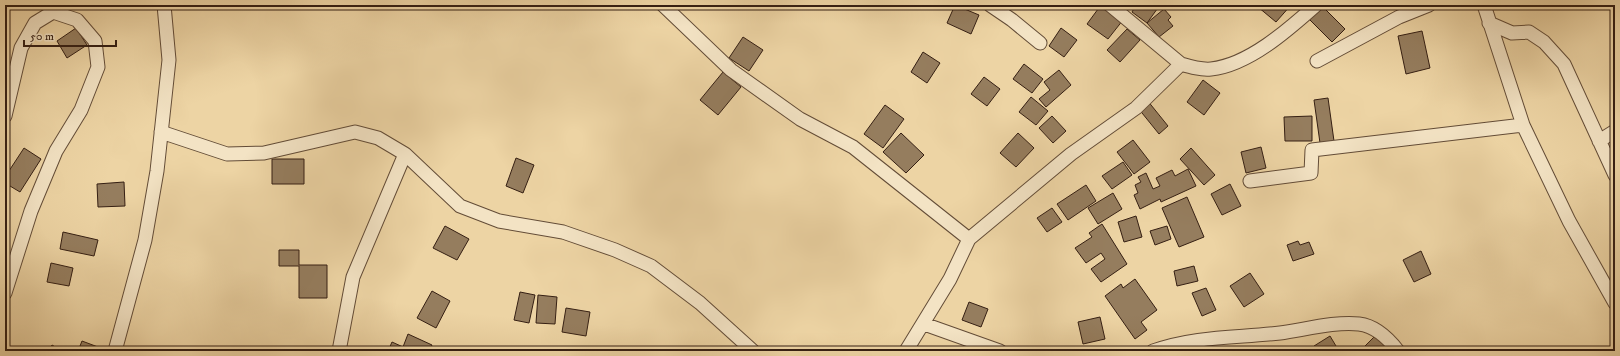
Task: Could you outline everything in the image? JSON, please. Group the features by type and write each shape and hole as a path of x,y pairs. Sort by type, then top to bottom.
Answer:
{"street":[{"path":"115,351 145,240 157,172 169,60 164,5"},
{"path":"663,5 731,70 800,119 852,147 969,239"},
{"path":"990,5 1012,20 1040,43"},
{"path":"1110,5 1181,64 1193,68 1211,69 1230,65 1276,39 1316,5"},
{"path":"1317,61 1399,17 1429,5"},
{"path":"1484,5 1523,124 1569,221 1615,303"},
{"path":"5,116 21,48 35,23 53,12 77,20 95,41 98,67 81,110 56,151 31,211 5,293"},
{"path":"1489,23 1512,33 1529,32 1544,42 1564,64 1615,175"},
{"path":"906,351 924,324 950,279 969,239 1071,154 1136,108 1181,64"},
{"path":"1250,180 1311,173 1312,150 1523,124"},
{"path":"1599,141 1615,131"},
{"path":"161,132 227,154 264,153 356,132 378,138 405,154 460,206 500,221 563,232 615,250 651,266 700,304 753,351"},
{"path":"339,351 353,277 405,154"},
{"path":"924,324 1000,351"},
{"path":"1154,351 1176,343 1359,324 1377,329 1398,351"}],"building":[{"path":"955,5 979,15 971,34 947,23"},
{"path":"1101,5 1123,20 1108,39 1087,24"},
{"path":"1136,5 1160,5 1147,23 1132,12"},
{"path":"1259,5 1291,5 1276,22 1258,7"},
{"path":"1322,6 1345,29 1332,42 1309,19"},
{"path":"1164,9 1171,17 1168,20 1173,26 1159,37 1147,23"},
{"path":"76,28 87,45 67,58 57,41"},
{"path":"1061,28 1077,40 1064,57 1049,46"},
{"path":"1127,29 1140,40 1120,62 1107,50"},
{"path":"1422,31 1430,68 1406,74 1398,36"},
{"path":"743,37 763,50 749,71 729,58"},
{"path":"923,52 940,63 927,83 911,72"},
{"path":"1024,64 1043,79 1032,93 1013,79"},
{"path":"1059,70 1071,85 1046,107 1039,99 1050,90 1044,82"},
{"path":"723,72 741,87 718,115 700,100"},
{"path":"984,77 1000,89 987,106 971,94"},
{"path":"1203,80 1220,93 1204,115 1187,102"},
{"path":"1031,97 1048,111 1036,125 1019,112"},
{"path":"1328,98 1334,141 1320,143 1314,100"},
{"path":"1147,100 1168,126 1159,134 1138,108"},
{"path":"885,105 904,119 883,148 864,134"},
{"path":"1052,116 1066,131 1053,143 1039,128"},
{"path":"1312,116 1312,141 1285,141 1284,117"},
{"path":"901,133 924,155 906,173 883,152"},
{"path":"1018,133 1034,148 1016,167 1000,153"},
{"path":"1133,140 1150,162 1134,174 1117,152"},
{"path":"1261,147 1266,168 1246,173 1241,152"},
{"path":"24,148 41,159 20,192 5,183 5,177"},
{"path":"1191,148 1215,175 1204,185 1180,159"},
{"path":"516,158 534,165 523,193 506,186"},
{"path":"272,159 304,159 304,184 272,184"},
{"path":"1123,162 1132,175 1112,189 1102,176"},
{"path":"1188,169 1196,186 1161,202 1160,199 1140,209 1134,195 1138,193 1135,185 1141,182 1138,177 1146,173 1153,189 1160,186 1156,178 1172,170 1175,176"},
{"path":"124,182 125,206 98,207 97,184"},
{"path":"1230,184 1241,206 1222,215 1211,194"},
{"path":"1086,185 1096,201 1068,220 1057,204"},
{"path":"1113,193 1122,209 1098,224 1088,208"},
{"path":"1187,197 1204,237 1179,247 1162,208"},
{"path":"1052,208 1062,222 1047,232 1037,218"},
{"path":"1136,216 1142,237 1124,242 1118,222"},
{"path":"1102,224 1127,264 1101,282 1091,269 1105,259 1101,253 1086,263 1075,248 1092,237 1089,233"},
{"path":"445,226 469,239 457,260 433,248"},
{"path":"1167,226 1171,239 1155,245 1150,231"},
{"path":"63,232 98,240 94,256 60,249"},
{"path":"1298,241 1300,245 1309,242 1314,254 1293,261 1287,245"},
{"path":"279,250 299,250 299,265 327,265 327,298 299,298 299,266 279,266"},
{"path":"1421,251 1431,274 1414,282 1403,260"},
{"path":"51,263 73,268 69,286 47,282"},
{"path":"1194,266 1198,281 1177,286 1174,271"},
{"path":"1250,273 1264,294 1244,307 1230,286"},
{"path":"1135,279 1157,310 1141,322 1147,330 1135,339 1105,296 1121,284 1123,288"},
{"path":"1206,288 1216,310 1202,316 1192,293"},
{"path":"432,291 450,301 436,328 417,318"},
{"path":"520,292 535,295 529,323 514,320"},
{"path":"538,295 557,297 555,324 536,323"},
{"path":"969,302 988,309 981,327 962,320"},
{"path":"566,308 590,312 586,336 562,332"},
{"path":"1100,317 1105,339 1083,344 1078,322"},
{"path":"1378,333 1394,351 1360,351"},
{"path":"408,334 432,345 429,351 388,351 392,342 403,347"},
{"path":"1330,336 1339,351 1317,351 1314,346"},
{"path":"82,341 106,350 106,351 78,351"},
{"path":"52,345 62,351 48,351"},
{"path":"119,345 136,351 117,351"}]}
